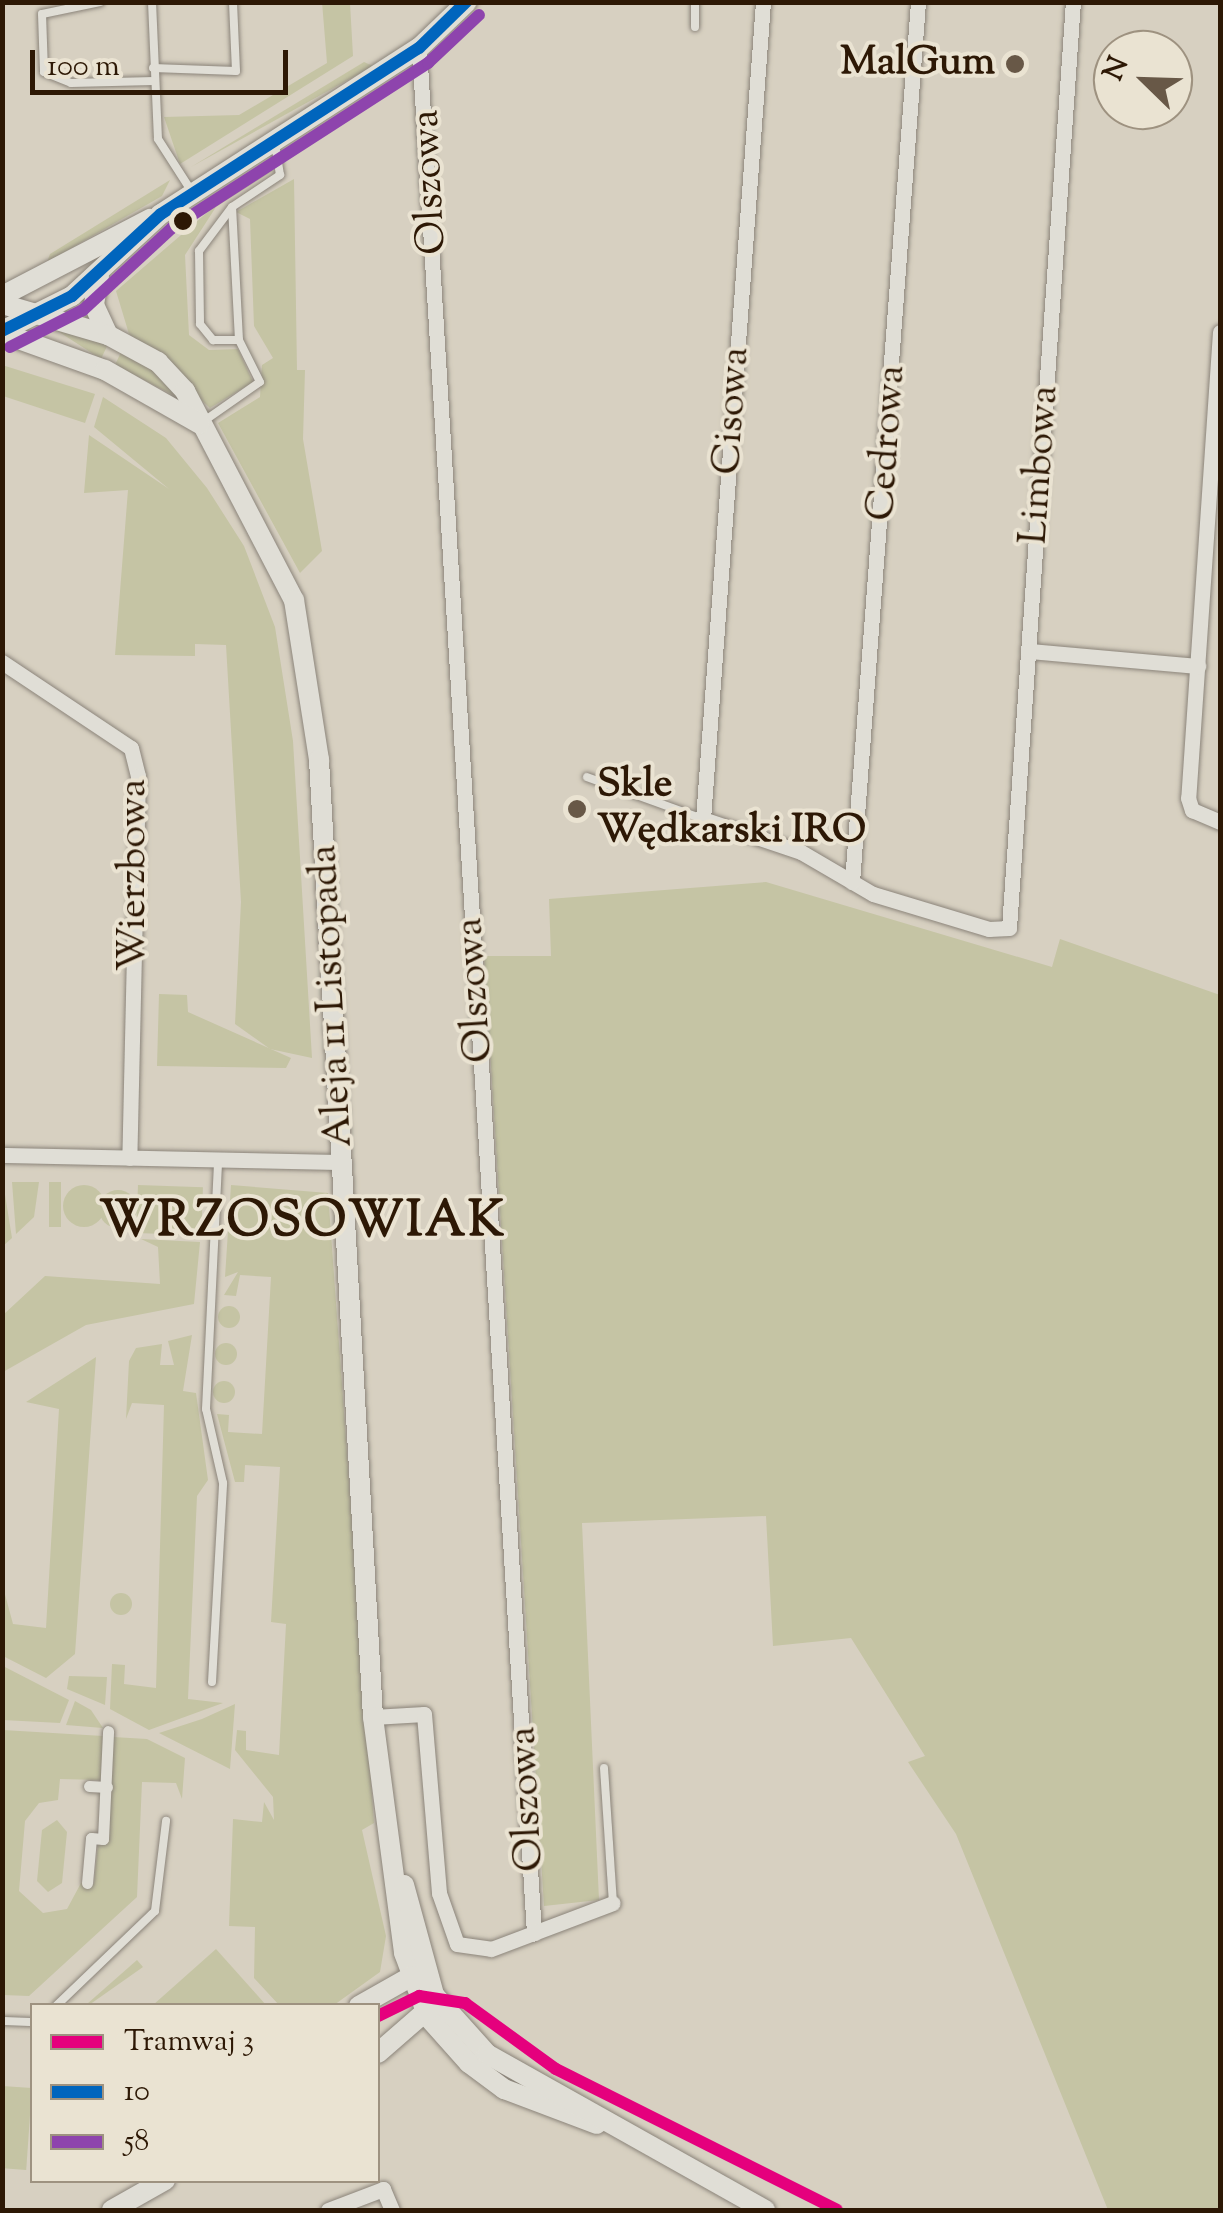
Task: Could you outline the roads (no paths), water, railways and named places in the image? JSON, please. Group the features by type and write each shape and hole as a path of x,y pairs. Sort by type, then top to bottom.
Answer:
{"street":[{"path":"2,332 42,313 99,276 162,214 272,138 419,48 468,2"},
{"name":"Cisowa","path":"702,819 763,2"},
{"name":"Cedrowa","path":"852,882 918,2"},
{"name":"Limbowa","path":"852,882 1009,928 1072,2"},
{"name":"Olszowa","path":"419,48 534,1933"},
{"path":"2,296 162,214"},
{"path":"50,273 42,313 61,350"},
{"path":"99,276 94,305 108,335"},
{"name":"Aleja 11 Listopada","path":"2,304 108,335 158,362 200,424 270,543 309,662 373,1717 412,1976 428,2017 483,2076 597,2124 765,2210"},
{"path":"2,332 61,350 200,424"},
{"path":"1220,332 1188,798 1192,810 1220,822"},
{"path":"1029,651 1198,666"},
{"name":"Wierzbowa","path":"2,662 131,748 138,776 129,1158"},
{"path":"702,819 801,852 852,882"},
{"path":"2,1154 342,1162"},
{"path":"373,1717 424,1714 451,1938 476,1951 613,1904"},
{"path":"87,1883 86,1860 91,1838 102,1842 108,1732"},
{"path":"90,1786 107,1787"},
{"name":"Aleja 11 Listopada","path":"389,1834 434,1995 487,2054 597,2124"},
{"path":"364,2003 412,1976 434,1995 428,2017 380,2052"},
{"path":"125,2208 162,2183"},
{"path":"328,2210 383,2189 392,2210"}],"lane":[{"path":"100,2 42,14 44,72 71,83 154,81"},
{"path":"152,2 153,68 163,154 192,192"},
{"path":"153,68 236,71 233,2"},
{"path":"695,2 695,27"},
{"path":"239,340 214,340 200,324 199,250 232,207 280,175 272,138"},
{"path":"200,424 258,387 239,340 232,207"},
{"path":"587,777 702,819"},
{"path":"212,1682 224,1483 206,1408 218,1160"},
{"path":"604,1768 613,1904"},
{"path":"59,2003 156,1911 166,1821"},
{"path":"2,2021 30,2022"}],"tram line":[{"name":"3","path":"380,2015 419,1996 465,2003 556,2069 837,2210"}],"place":[{"name":"MalGum","path":"1015,64"},
{"name":"Skle Wędkarski IRO","path":"577,809"}],"district":[{"name":"WRZOSOWIAK","path":"303,1224"}]}
